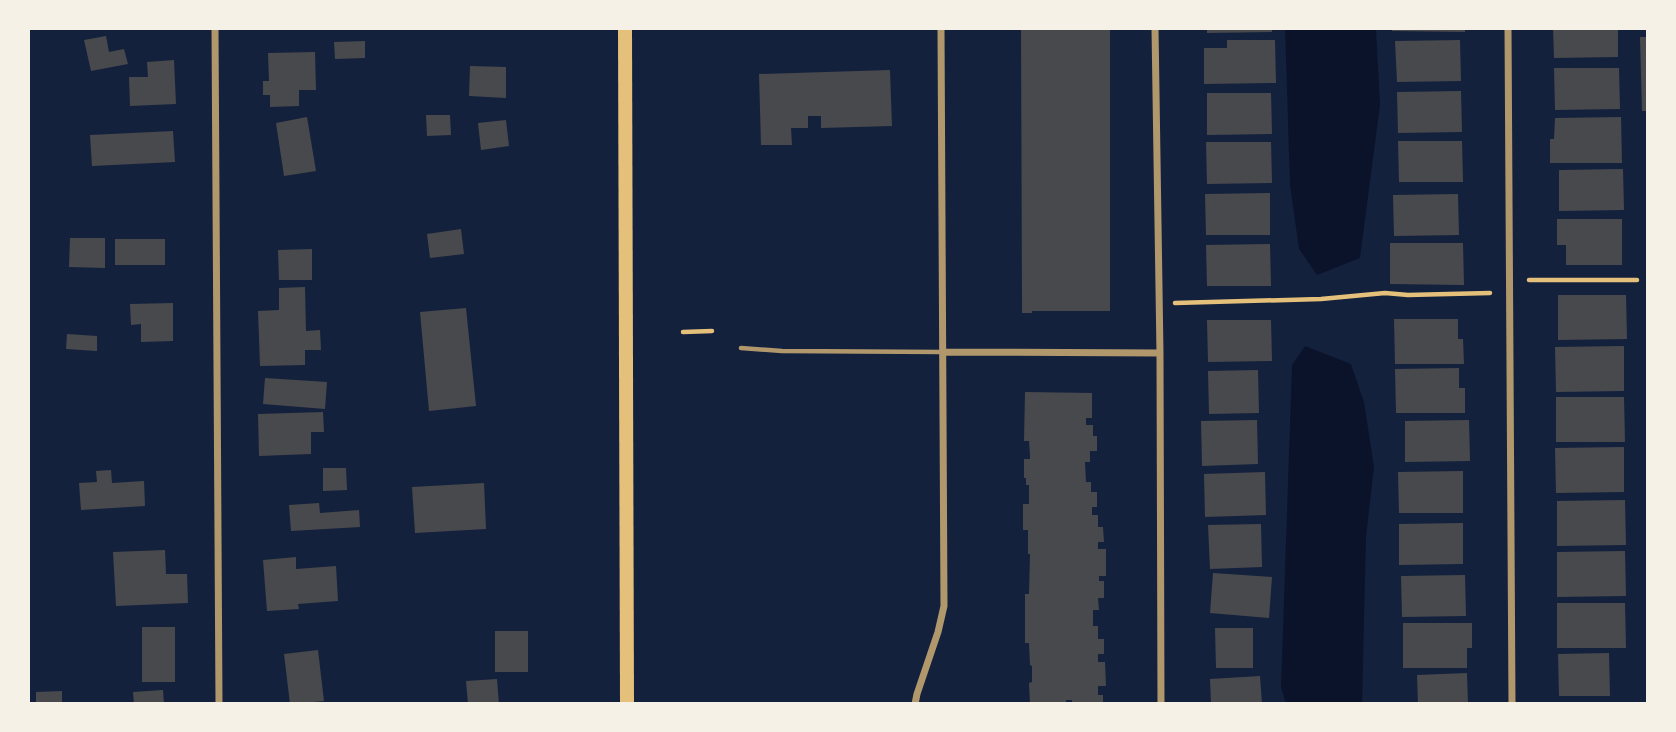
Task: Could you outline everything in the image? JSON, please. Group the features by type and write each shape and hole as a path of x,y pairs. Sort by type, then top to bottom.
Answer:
{"main road":[{"path":"625,28 626,704"}],"street":[{"path":"215,28 219,704"},
{"path":"915,704 944,606 941,28"},
{"path":"1155,28 1160,353 1161,704"},
{"path":"1508,28 1512,704"},
{"path":"943,352 1160,353"}],"lane":[{"path":"741,348 782,351 943,352"}],"path":[{"path":"1529,280 1637,281"},
{"path":"1175,303 1321,299 1385,293 1490,293"},
{"path":"683,332 712,331"}],"water":[{"path":"1285,28 1376,28 1380,105 1360,258 1317,275 1299,249 1290,185"},
{"path":"1305,346 1351,364 1364,402 1374,467 1366,537 1362,704 1286,704 1281,687 1292,365"}],"building":[{"path":"1021,28 1110,28 1110,311 1022,313"},
{"path":"1207,28 1272,28 1272,32 1207,33"},
{"path":"1392,28 1465,28 1465,32 1392,31"},
{"path":"1553,28 1618,28 1618,57 1554,58"},
{"path":"106,36 109,52 124,49 128,64 91,71 84,40"},
{"path":"1640,37 1648,37 1648,111 1642,111"},
{"path":"1227,40 1275,40 1276,83 1204,84 1204,48 1227,48"},
{"path":"1460,40 1461,81 1397,82 1395,41"},
{"path":"365,41 365,58 335,59 334,42"},
{"path":"315,52 316,90 299,90 299,106 270,107 270,95 263,95 263,81 269,81 268,53"},
{"path":"174,60 176,104 130,106 129,77 148,77 147,62"},
{"path":"470,66 506,67 506,98 469,96"},
{"path":"1554,68 1619,68 1620,109 1555,110"},
{"path":"890,70 892,126 821,128 821,116 808,116 808,128 791,128 792,145 761,145 759,74"},
{"path":"1461,91 1462,132 1398,133 1397,92"},
{"path":"1207,93 1271,93 1272,134 1207,135"},
{"path":"426,115 450,115 451,135 427,136"},
{"path":"307,117 316,171 284,176 276,123"},
{"path":"1621,117 1622,163 1550,163 1550,139 1554,139 1555,118"},
{"path":"506,120 509,146 481,150 478,123"},
{"path":"173,131 175,162 92,166 90,135"},
{"path":"1398,141 1462,141 1463,182 1399,182"},
{"path":"1206,142 1271,142 1272,183 1207,184"},
{"path":"1623,169 1624,210 1559,211 1559,170"},
{"path":"1270,193 1270,235 1206,235 1205,194"},
{"path":"1458,194 1459,235 1394,236 1393,195"},
{"path":"1557,219 1622,219 1622,265 1566,265 1566,245 1557,245"},
{"path":"461,229 464,254 430,258 427,234"},
{"path":"70,238 105,238 105,268 69,267"},
{"path":"115,239 165,239 165,265 115,265"},
{"path":"1390,243 1463,243 1464,285 1390,284"},
{"path":"1270,244 1271,286 1207,286 1206,245"},
{"path":"312,249 312,280 279,280 278,250"},
{"path":"305,287 306,331 320,330 321,350 305,350 305,365 260,366 258,311 279,310 279,288"},
{"path":"1558,295 1626,295 1627,339 1558,340"},
{"path":"173,303 173,341 141,342 141,324 131,325 130,304"},
{"path":"466,308 476,406 429,411 420,312"},
{"path":"1394,319 1458,319 1458,339 1463,339 1464,364 1395,364"},
{"path":"1207,320 1271,320 1272,361 1208,362"},
{"path":"67,334 97,336 97,351 66,349"},
{"path":"1624,346 1624,391 1556,392 1555,347"},
{"path":"1459,368 1459,388 1465,388 1465,413 1396,413 1395,369"},
{"path":"1258,370 1259,413 1209,414 1208,371"},
{"path":"265,378 327,382 325,409 263,404"},
{"path":"1025,392 1092,393 1092,418 1086,418 1086,425 1093,425 1093,436 1097,436 1097,451 1090,451 1090,462 1085,462 1086,482 1091,482 1091,492 1097,492 1097,507 1092,507 1092,515 1098,515 1098,527 1103,527 1104,542 1098,542 1098,549 1106,549 1106,576 1099,576 1099,581 1104,581 1104,598 1098,598 1099,610 1093,610 1093,626 1098,626 1098,639 1104,639 1104,654 1098,654 1098,662 1105,662 1106,686 1098,686 1098,695 1103,695 1103,704 1072,704 1072,700 1066,700 1066,704 1030,704 1029,683 1032,682 1032,666 1029,643 1025,643 1025,594 1029,594 1030,554 1028,530 1023,530 1023,504 1029,504 1024,459 1030,459 1029,441 1024,441"},
{"path":"1556,397 1624,397 1625,442 1556,442"},
{"path":"323,412 324,432 311,432 311,454 259,456 258,414"},
{"path":"1257,420 1258,464 1202,466 1201,421"},
{"path":"1469,420 1470,461 1405,462 1405,421"},
{"path":"1624,447 1624,492 1556,493 1555,448"},
{"path":"323,468 346,468 347,490 323,491"},
{"path":"111,470 112,483 144,481 145,506 81,510 79,483 97,482 96,471"},
{"path":"1463,471 1463,513 1399,513 1398,472"},
{"path":"1265,472 1266,515 1205,517 1204,474"},
{"path":"484,483 486,529 415,533 412,487"},
{"path":"1625,500 1626,545 1557,546 1557,501"},
{"path":"319,503 320,513 359,510 360,527 291,531 289,505"},
{"path":"1463,523 1463,564 1399,565 1399,524"},
{"path":"1261,524 1262,567 1210,569 1208,525"},
{"path":"165,550 166,574 187,574 188,603 116,606 113,552"},
{"path":"1625,551 1626,596 1557,597 1557,552"},
{"path":"296,557 296,569 336,566 338,601 298,604 299,609 267,611 263,560"},
{"path":"1213,573 1272,577 1269,618 1210,613"},
{"path":"1465,575 1466,616 1402,617 1401,576"},
{"path":"1557,603 1625,603 1626,648 1557,648"},
{"path":"1403,623 1472,623 1472,648 1467,648 1467,668 1403,668"},
{"path":"142,627 175,627 175,682 142,682"},
{"path":"1215,628 1253,628 1253,668 1216,668"},
{"path":"495,631 528,631 528,672 495,672"},
{"path":"318,650 324,701 290,704 284,654"},
{"path":"1609,653 1610,696 1559,696 1558,654"},
{"path":"1467,673 1468,704 1418,704 1417,675"},
{"path":"1260,676 1262,704 1211,704 1210,679"},
{"path":"497,679 499,704 468,704 466,681"},
{"path":"163,690 164,704 134,704 133,692"},
{"path":"62,691 62,704 36,704 36,692"}]}
